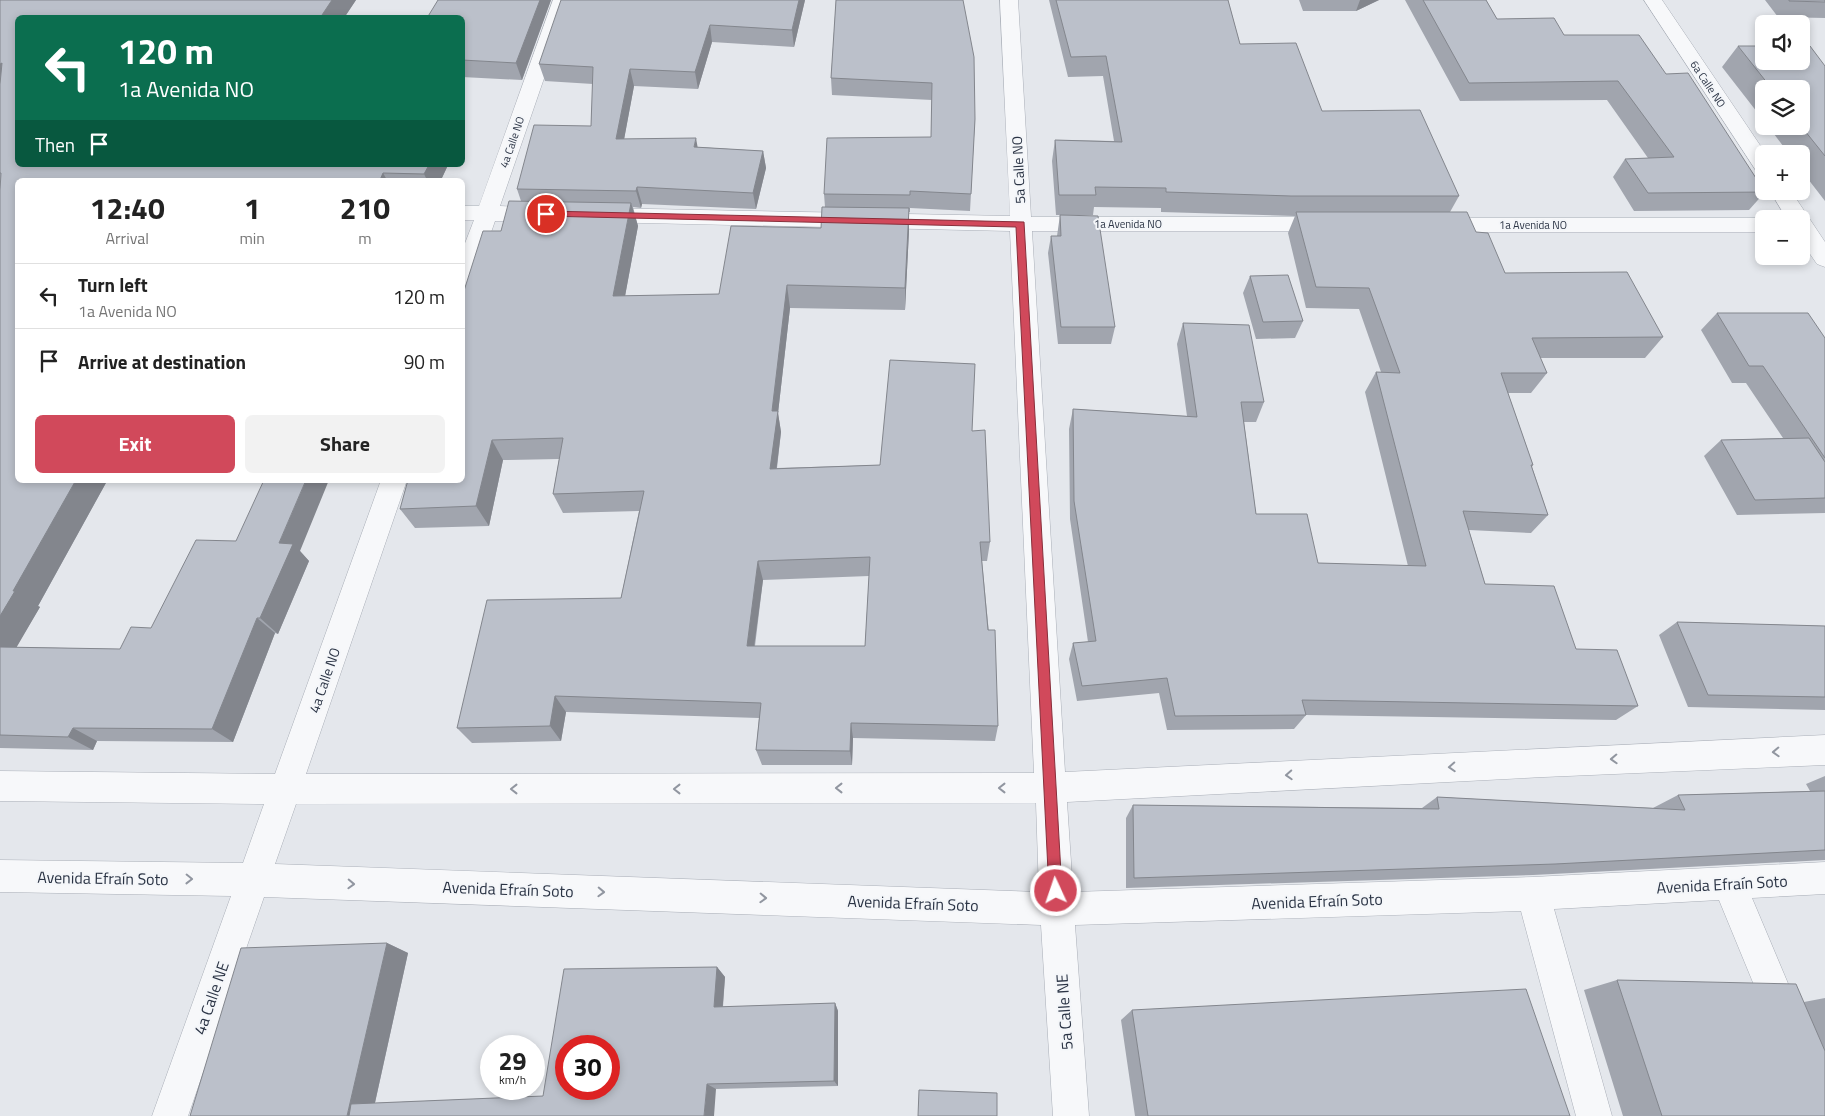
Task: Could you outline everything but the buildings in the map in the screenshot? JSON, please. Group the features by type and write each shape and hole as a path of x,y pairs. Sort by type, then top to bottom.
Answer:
{"street":[{"name":"4a Calle NO","path":"465,275 562,0"},
{"name":"5a Calle NO","path":"1009,0 1056,909"},
{"name":"6a Calle NO","path":"1653,0 1755,153"},
{"name":"1a Avenida NO","path":"465,213 1021,224 1348,224"},
{"name":"1a Avenida NO","path":"1417,224 1755,225"},
{"path":"1810,224 1825,225"},
{"path":"1810,236 1825,259"},
{"name":"4a Calle NO","path":"253,880 393,483"},
{"path":"0,786 286,789 1051,788 1544,762 1825,750"},
{"name":"Avenida Efraín Soto","path":"0,876 253,880 1056,909 1533,894 1825,878"},
{"name":"4a Calle NE","path":"170,1116 253,880"},
{"path":"1729,884 1795,1044"},
{"path":"1533,894 1594,1116"},
{"name":"5a Calle NE","path":"1056,909 1071,1116"}],"route":[{"path":"546,214 1021,224 1056,891"}]}
